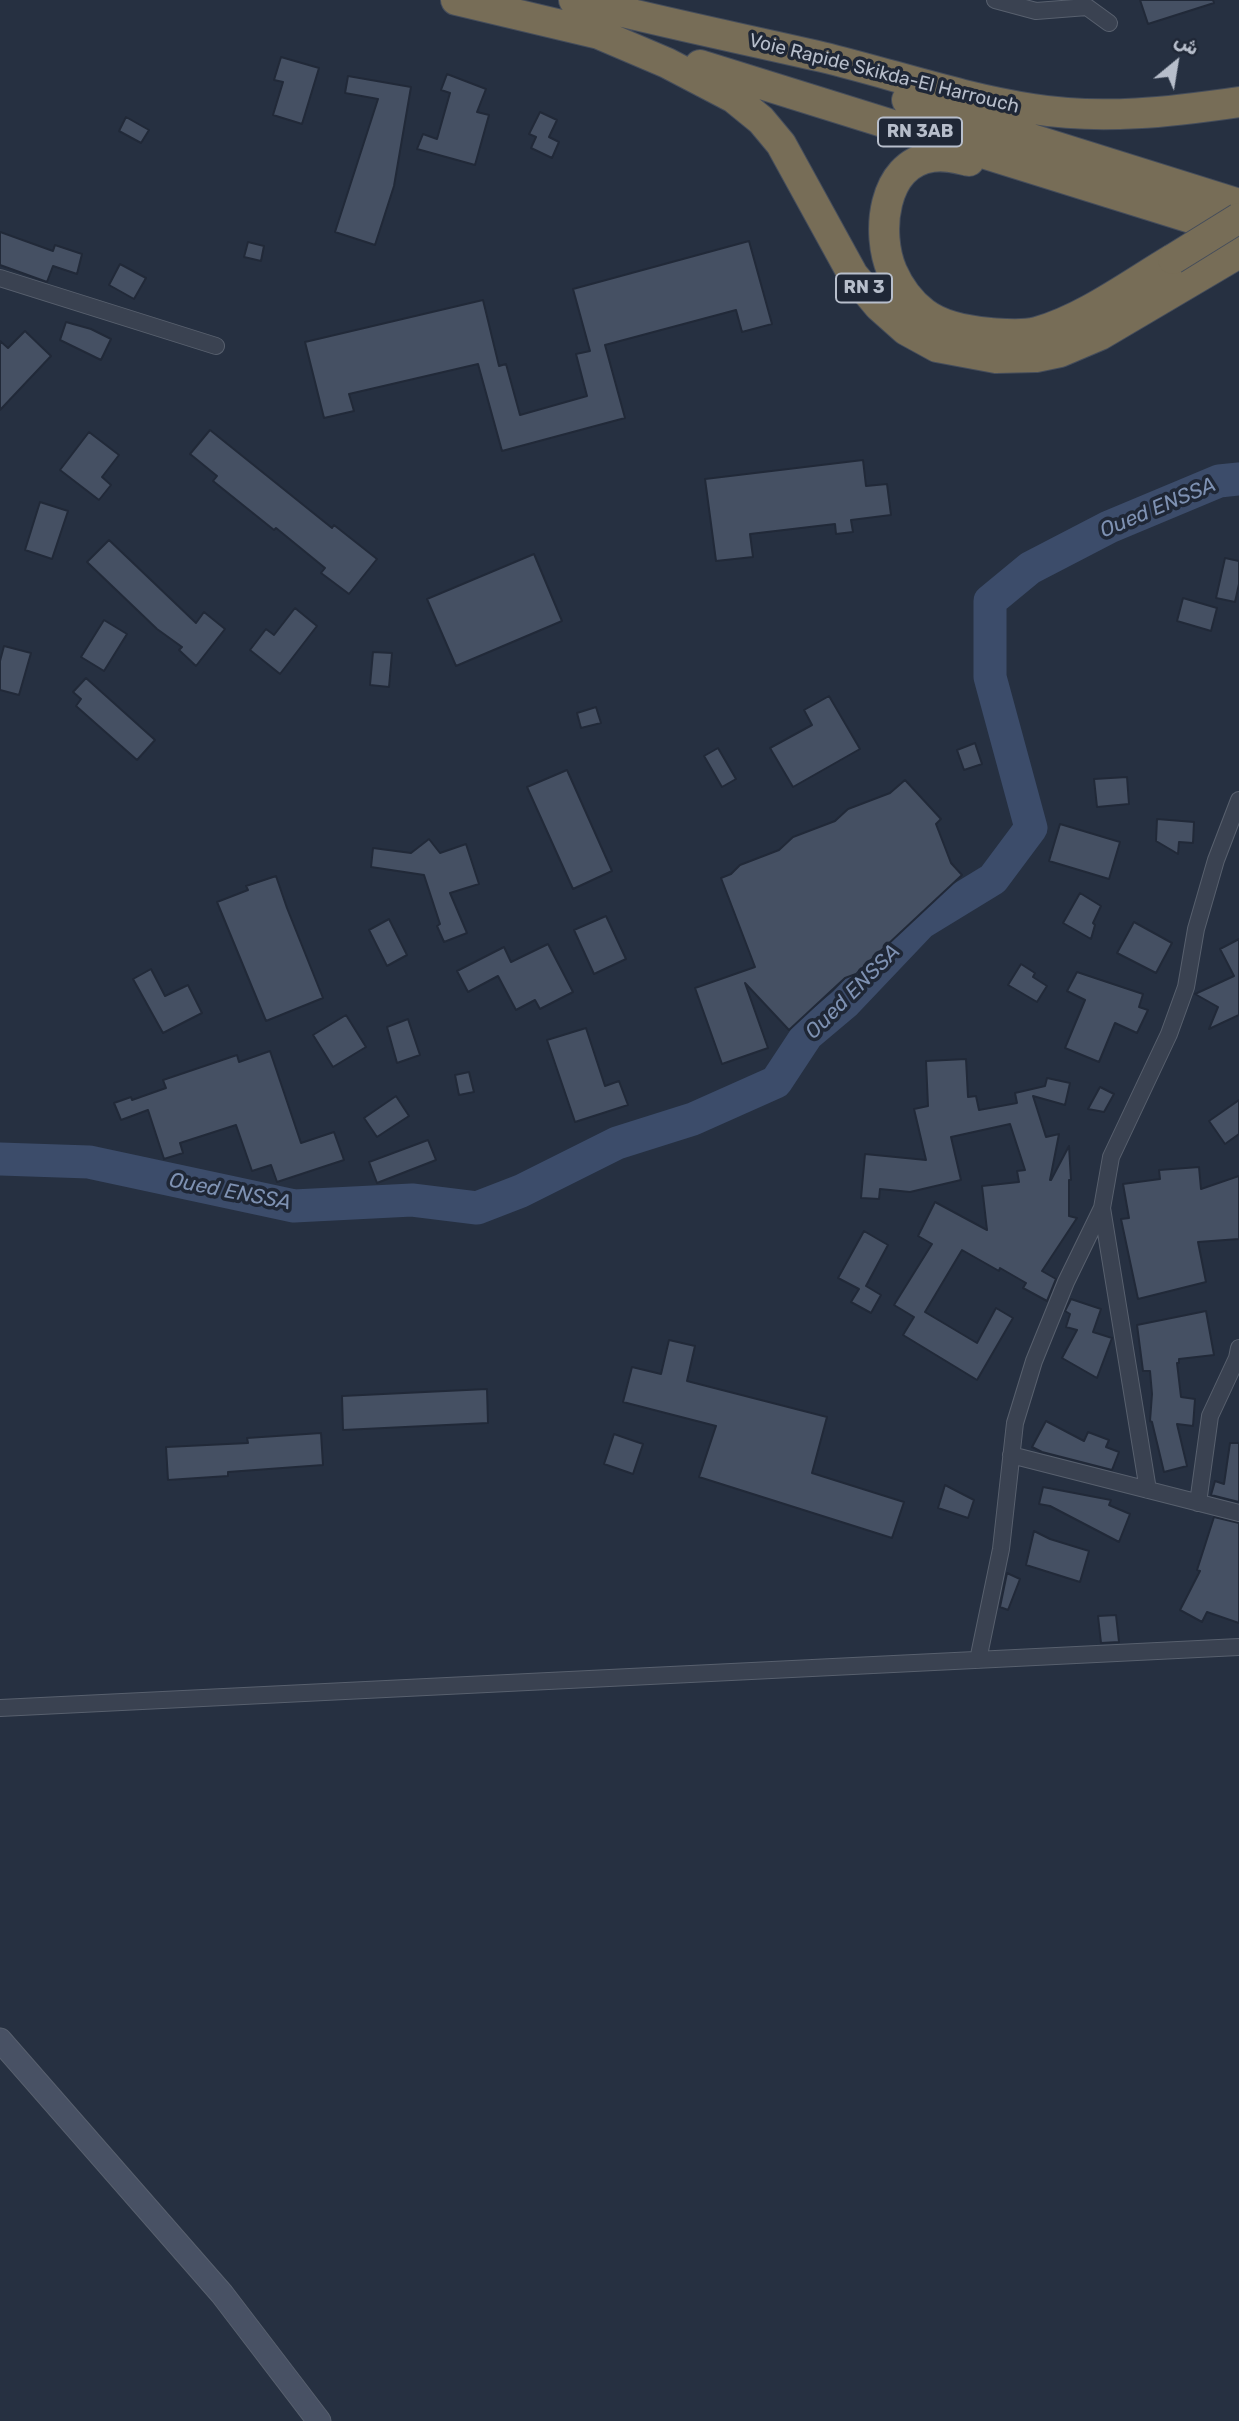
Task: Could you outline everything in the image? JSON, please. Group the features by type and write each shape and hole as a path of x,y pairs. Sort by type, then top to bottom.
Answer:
{"highway":[{"path":"431,0 492,8"},
{"name":"RN 3","path":"456,0 599,34 697,77 734,98 761,120 781,144 853,275 879,306 906,330 937,347 996,358 1036,357 1060,352 1100,335 1239,253"},
{"name":"Voie Rapide Skikda-El Harrouch","path":"574,0 824,58 981,100 1036,110 1101,114 1163,112 1239,102"},
{"name":"RN 3AB","path":"619,12 1239,204"},
{"name":"RN 3AB","path":"599,34 931,135 1239,233"},
{"name":"RN 3AB","path":"1112,194 949,156 930,157 916,162 903,172 894,184 887,203 884,237 892,271 906,296 925,314 944,324 972,332 1034,332 1066,322 1239,218"}],"main road":[{"path":"0,2040 222,2294 319,2421"}],"street":[{"path":"995,0 1036,12 1087,7 1109,23"},
{"path":"0,278 216,346"},
{"path":"978,1660 1001,1549 1014,1423 1034,1361 1066,1282 1102,1208 1111,1157 1169,1034 1186,988 1199,917 1216,860 1239,800"},
{"path":"1102,1208 1148,1490"},
{"path":"1199,1503 1210,1416 1239,1348"},
{"path":"1011,1455 1239,1513"},
{"path":"0,1708 1239,1647"}],"building":[{"path":"1140,0 1213,0 1214,3 1148,24"},
{"path":"281,57 319,68 302,124 273,115 283,82 274,80"},
{"path":"447,74 486,89 477,112 489,115 475,165 417,149 423,134 437,139 450,93 441,90"},
{"path":"348,76 411,87 394,186 375,245 335,232 378,99 345,93"},
{"path":"540,112 557,120 549,137 559,142 552,158 531,148 536,137 529,134"},
{"path":"126,117 149,130 141,143 119,131"},
{"path":"0,232 53,251 55,245 82,254 77,274 53,266 47,282 0,265"},
{"path":"749,241 772,324 742,332 736,310 605,345 625,418 502,451 478,364 349,394 354,411 324,418 305,342 483,300 499,366 506,364 520,415 587,396 576,354 590,351 573,289"},
{"path":"248,242 264,246 261,261 244,257"},
{"path":"120,264 146,278 134,299 109,285"},
{"path":"66,322 91,329 111,339 101,360 60,340"},
{"path":"25,331 51,356 0,410 0,341 8,348"},
{"path":"210,430 332,528 334,525 377,559 349,594 321,573 325,568 213,481 217,476 190,454"},
{"path":"89,432 119,455 102,477 111,485 99,500 60,470"},
{"path":"863,460 866,486 887,484 891,515 851,520 853,532 836,534 835,524 750,534 753,557 716,561 705,479"},
{"path":"40,502 68,511 52,559 25,550"},
{"path":"109,540 196,623 204,612 225,629 196,666 179,650 182,647 157,629 87,562"},
{"path":"534,554 562,621 456,666 427,599"},
{"path":"1225,558 1239,561 1239,584 1235,602 1216,598"},
{"path":"1183,598 1217,608 1211,631 1177,621"},
{"path":"295,608 317,626 280,674 250,650 266,629 274,635"},
{"path":"104,620 127,634 104,671 81,657"},
{"path":"4,646 31,653 19,695 0,690 0,661"},
{"path":"373,652 392,653 389,687 370,685"},
{"path":"86,678 155,740 137,760 76,706 81,699 73,692"},
{"path":"829,696 860,749 793,787 770,748 812,725 804,710"},
{"path":"596,707 601,723 581,728 577,713"},
{"path":"975,743 982,764 964,770 957,750"},
{"path":"718,748 736,779 722,787 704,756"},
{"path":"567,770 612,871 573,889 527,787"},
{"path":"1127,777 1129,804 1097,807 1094,779"},
{"path":"905,780 941,819 936,824 951,863 962,875 856,974 845,978 789,1030 745,983 768,1048 722,1064 695,988 755,967 721,878 731,874 740,865 779,850 793,837 835,821 848,809 890,793"},
{"path":"1157,819 1194,822 1193,843 1179,842 1178,854 1156,841"},
{"path":"1060,824 1120,842 1109,879 1049,861"},
{"path":"429,839 440,853 466,844 479,884 450,893 467,933 444,942 437,926 440,924 424,875 371,867 373,848 411,853"},
{"path":"276,876 323,998 266,1021 217,902 248,890 246,886"},
{"path":"1080,893 1101,906 1093,923 1095,925 1091,939 1063,923"},
{"path":"606,916 626,959 594,974 574,930"},
{"path":"389,919 407,955 387,966 369,930"},
{"path":"1134,922 1172,943 1156,973 1117,953"},
{"path":"1239,939 1239,1015 1209,1029 1218,1007 1195,994 1234,976 1220,949"},
{"path":"548,944 573,992 540,1009 535,1000 516,1010 498,976 468,992 457,971 504,947 511,962"},
{"path":"1021,964 1035,973 1033,977 1047,986 1037,1002 1008,985"},
{"path":"151,969 165,996 188,985 202,1013 163,1033 133,979"},
{"path":"1077,972 1143,994 1139,1007 1148,1010 1137,1033 1115,1023 1099,1062 1065,1048 1085,1000 1067,991"},
{"path":"346,1015 366,1047 333,1067 313,1035"},
{"path":"408,1019 420,1055 397,1063 387,1027"},
{"path":"586,1028 605,1086 619,1081 628,1105 575,1122 547,1040"},
{"path":"270,1051 301,1143 334,1132 344,1160 277,1182 271,1165 252,1171 236,1125 180,1143 183,1153 164,1159 148,1110 121,1120 114,1103 131,1097 132,1100 166,1088 163,1080 237,1055 239,1062"},
{"path":"966,1059 968,1097 976,1096 979,1110 1017,1103 1015,1093 1045,1086 1047,1078 1070,1083 1065,1105 1033,1096 1046,1137 1059,1134 1050,1180 1069,1146 1069,1216 1077,1218 1042,1271 1056,1279 1047,1301 1023,1288 1026,1283 962,1250 925,1312 977,1343 996,1308 1013,1318 977,1380 903,1335 914,1317 894,1305 932,1244 918,1236 935,1202 987,1230 982,1186 1019,1182 1017,1171 1025,1170 1010,1124 951,1137 961,1180 910,1192 880,1189 879,1199 861,1198 865,1154 926,1160 914,1109 928,1106 926,1061"},
{"path":"469,1072 474,1092 459,1095 455,1075"},
{"path":"1100,1087 1114,1094 1104,1112 1088,1109"},
{"path":"396,1096 409,1116 377,1137 364,1118"},
{"path":"1239,1100 1239,1134 1225,1144 1209,1121"},
{"path":"428,1140 436,1160 377,1183 369,1162"},
{"path":"1199,1167 1201,1189 1239,1176 1239,1239 1198,1242 1206,1282 1138,1299 1121,1219 1129,1218 1123,1184 1160,1179 1159,1170"},
{"path":"864,1231 888,1245 866,1286 881,1295 871,1313 851,1302 859,1289 838,1278"},
{"path":"1071,1299 1101,1309 1093,1332 1112,1338 1097,1378 1062,1358 1077,1330 1066,1327 1070,1314 1065,1311"},
{"path":"1206,1311 1214,1355 1179,1359 1177,1363 1181,1397 1195,1399 1193,1426 1177,1424 1187,1466 1164,1472 1150,1421 1150,1371 1143,1371 1137,1325"},
{"path":"669,1340 695,1346 687,1381 827,1417 812,1473 904,1502 892,1538 699,1477 716,1426 623,1402 632,1367 661,1374"},
{"path":"487,1389 488,1423 343,1430 342,1396"},
{"path":"1046,1421 1084,1441 1088,1432 1109,1440 1106,1447 1119,1452 1112,1470 1032,1447"},
{"path":"321,1433 323,1465 228,1472 228,1476 168,1480 166,1447 248,1443 247,1438"},
{"path":"614,1434 643,1444 633,1474 604,1464"},
{"path":"1230,1443 1239,1443 1239,1502 1211,1495 1215,1481 1224,1484"},
{"path":"945,1485 974,1500 968,1518 938,1508"},
{"path":"1043,1487 1111,1500 1109,1505 1130,1514 1119,1542 1050,1506 1039,1504"},
{"path":"1214,1517 1239,1523 1239,1623 1207,1612 1202,1622 1180,1610 1200,1571 1197,1570"},
{"path":"1034,1531 1089,1551 1080,1582 1026,1565"},
{"path":"1007,1573 1020,1579 1008,1610 1000,1607"},
{"path":"1116,1615 1119,1642 1101,1643 1098,1616"}],"waterway":[{"name":"Oued ENSSA","path":"0,1159 89,1162 294,1206 412,1200 477,1208 521,1191 617,1143 693,1119 776,1082 807,1035 845,1003 921,923 993,879 1031,828 990,677 990,601 1030,568 1109,527 1219,481 1239,479"}]}
